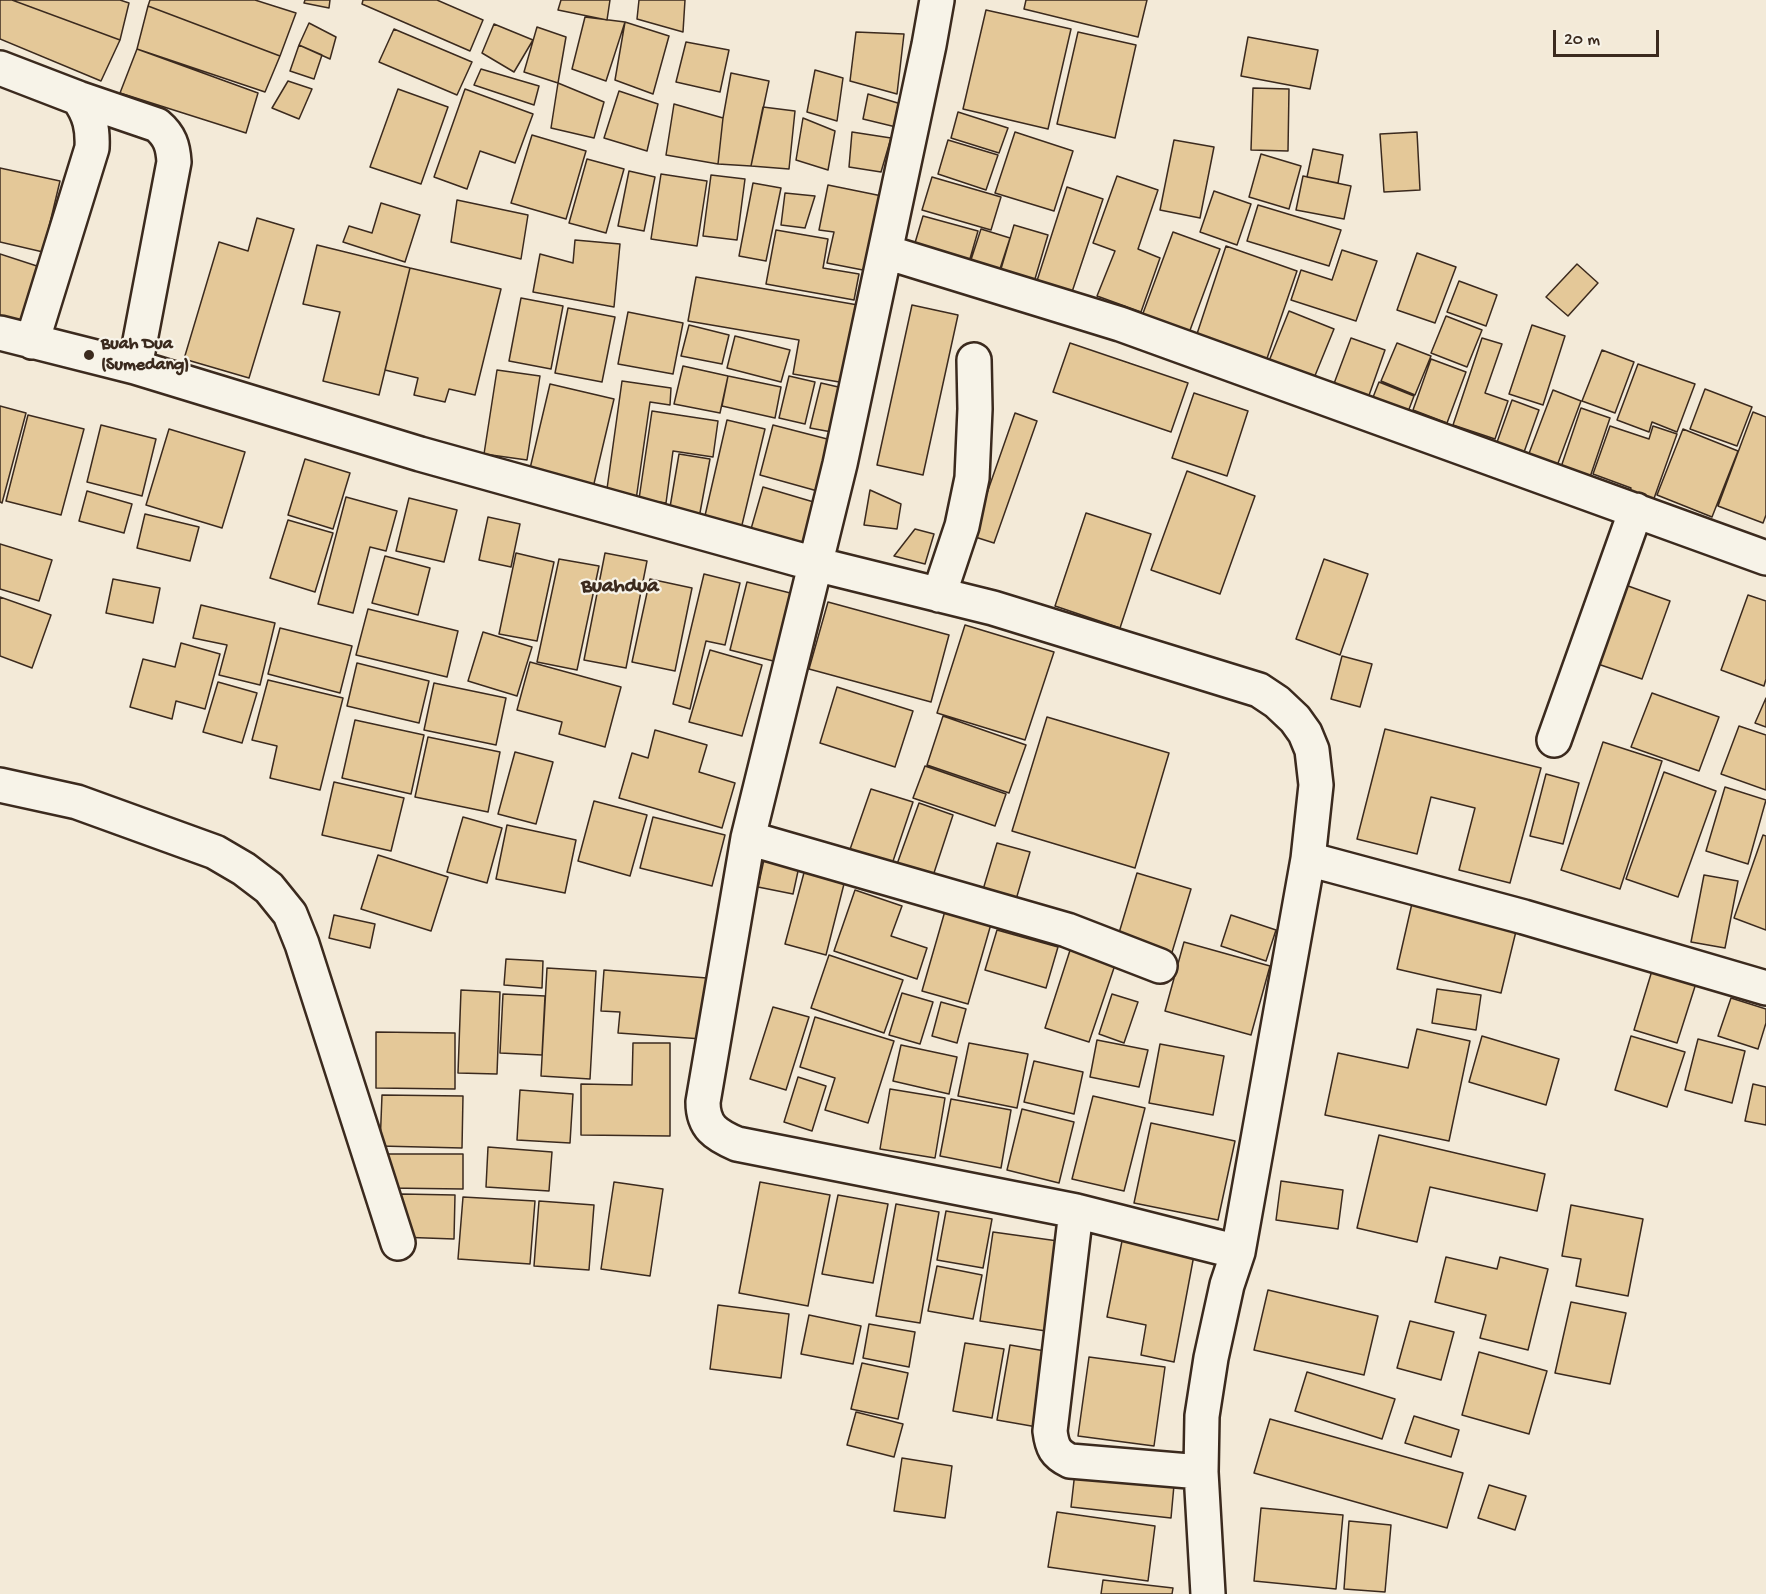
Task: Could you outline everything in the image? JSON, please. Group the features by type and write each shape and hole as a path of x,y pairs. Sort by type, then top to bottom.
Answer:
{"street":[{"path":"937,0 840,464 748,838 703,1112 712,1129 720,1136 737,1144 1076,1211 1238,1252"},
{"path":"0,68 157,125 166,133 173,148 174,162 135,367"},
{"path":"32,342 92,148 93,133 90,122 86,108 78,98"},
{"path":"886,252 1120,324 1766,558"},
{"path":"0,333 135,367 420,454 815,564 993,608 1258,690 1277,702 1294,718 1305,733 1312,750 1316,785 1308,859 1238,1252 1227,1285 1211,1358 1202,1416 1201,1472 1208,1594"},
{"path":"939,595 962,526 972,478 975,409 974,360"},
{"path":"1554,740 1636,510"},
{"path":"0,785 77,802 215,852 244,869 269,888 290,914 302,944 398,1243"},
{"path":"748,838 1067,930 1160,966"},
{"path":"1308,859 1524,917 1766,988"},
{"path":"1076,1211 1050,1431 1054,1449 1060,1456 1070,1461 1201,1472"}],"building":[{"path":"0,0 12,0 120,40 101,81 0,39"},
{"path":"12,0 120,0 129,3 120,40"},
{"path":"150,0 255,0 296,13 280,56 148,6"},
{"path":"305,0 330,0 329,8 304,3"},
{"path":"363,0 437,0 483,20 470,51 362,4"},
{"path":"561,0 610,0 607,20 558,10"},
{"path":"639,0 685,0 683,32 637,19"},
{"path":"1026,0 1147,0 1138,37 1024,9"},
{"path":"148,6 280,56 265,92 137,49"},
{"path":"986,10 1071,29 1048,129 963,109"},
{"path":"585,17 625,22 606,81 572,69"},
{"path":"625,22 669,36 653,94 615,80"},
{"path":"309,23 336,37 330,59 299,45"},
{"path":"494,24 533,40 514,72 482,53"},
{"path":"537,27 566,37 558,83 524,72"},
{"path":"394,29 472,62 457,95 379,62"},
{"path":"856,32 904,34 897,94 850,81"},
{"path":"1078,32 1136,45 1115,138 1057,124"},
{"path":"1248,37 1318,50 1310,89 1241,76"},
{"path":"686,42 729,50 720,92 676,82"},
{"path":"299,45 322,55 314,79 290,71"},
{"path":"137,49 258,93 246,133 120,93"},
{"path":"481,69 539,86 534,105 474,85"},
{"path":"815,70 843,78 837,121 807,112"},
{"path":"731,73 769,81 751,166 718,164"},
{"path":"288,81 312,89 299,119 272,108"},
{"path":"558,83 604,102 594,138 551,128"},
{"path":"1253,88 1289,89 1288,151 1251,150"},
{"path":"398,89 448,107 421,184 370,167"},
{"path":"465,89 533,114 515,163 480,151 467,189 434,177"},
{"path":"619,91 658,104 647,151 604,138"},
{"path":"868,94 901,104 896,127 863,119"},
{"path":"674,104 723,118 718,164 666,155"},
{"path":"763,107 795,111 789,169 751,166"},
{"path":"958,112 1008,128 999,153 951,138"},
{"path":"803,118 835,131 828,170 796,160"},
{"path":"852,132 891,138 881,172 849,167"},
{"path":"1015,132 1073,151 1054,211 995,193"},
{"path":"1417,132 1420,190 1384,192 1380,134"},
{"path":"532,135 586,151 566,219 511,203"},
{"path":"948,140 998,155 986,190 938,174"},
{"path":"1174,140 1214,147 1200,218 1160,210"},
{"path":"1313,149 1343,155 1338,183 1307,177"},
{"path":"1261,154 1301,166 1289,209 1249,197"},
{"path":"587,159 624,169 606,233 569,223"},
{"path":"0,168 60,181 43,252 0,242"},
{"path":"629,171 655,177 644,231 618,226"},
{"path":"661,174 707,181 697,246 651,239"},
{"path":"711,175 745,179 737,240 703,236"},
{"path":"1117,176 1158,190 1138,249 1160,258 1141,312 1097,296 1115,251 1093,243"},
{"path":"1303,176 1351,186 1344,219 1296,210"},
{"path":"932,177 1001,197 991,230 922,210"},
{"path":"753,183 781,188 766,261 739,256"},
{"path":"828,185 882,196 868,271 827,263 834,232 819,230"},
{"path":"1067,187 1103,199 1070,298 1035,287"},
{"path":"1214,191 1251,204 1237,245 1200,232"},
{"path":"785,193 815,196 805,228 781,225"},
{"path":"457,200 528,215 521,259 451,242"},
{"path":"381,203 420,215 405,262 343,242 349,226 372,233"},
{"path":"1258,205 1341,230 1329,266 1247,241"},
{"path":"923,216 978,231 967,269 912,253"},
{"path":"257,218 294,229 249,378 184,359 219,242 248,251"},
{"path":"1014,225 1048,235 1032,289 998,279"},
{"path":"981,229 1010,238 997,278 968,269"},
{"path":"776,230 828,239 823,268 859,274 854,300 766,284"},
{"path":"1173,232 1220,249 1189,333 1142,316"},
{"path":"575,240 620,244 614,307 533,292 540,254 573,263"},
{"path":"317,245 410,268 379,395 323,381 340,312 303,304"},
{"path":"1226,246 1297,271 1264,367 1194,343"},
{"path":"1342,250 1377,261 1356,321 1291,300 1301,270 1332,280"},
{"path":"1417,253 1456,267 1435,323 1397,310"},
{"path":"0,254 43,268 24,327 0,319"},
{"path":"1577,264 1598,283 1568,316 1546,297"},
{"path":"410,268 501,289 475,395 449,389 445,402 414,395 418,378 385,370"},
{"path":"696,277 858,305 845,383 793,374 799,340 688,321"},
{"path":"1459,281 1497,295 1486,326 1447,312"},
{"path":"521,298 563,306 551,369 509,361"},
{"path":"912,305 958,315 923,475 877,465"},
{"path":"568,308 615,317 602,382 555,373"},
{"path":"1289,311 1334,329 1312,383 1267,366"},
{"path":"628,312 683,323 673,374 618,364"},
{"path":"1446,316 1482,330 1467,367 1431,353"},
{"path":"689,325 729,335 722,364 681,356"},
{"path":"1532,325 1565,336 1543,405 1509,394"},
{"path":"735,336 790,350 781,382 727,368"},
{"path":"1351,338 1385,350 1367,401 1332,389"},
{"path":"1482,338 1502,344 1485,393 1508,401 1495,439 1453,425"},
{"path":"1070,343 1188,383 1171,432 1053,392"},
{"path":"1397,343 1431,356 1415,395 1381,381"},
{"path":"1602,350 1634,362 1615,413 1582,401"},
{"path":"1431,359 1466,372 1447,423 1413,410"},
{"path":"1638,364 1695,384 1677,432 1652,422 1649,432 1617,420"},
{"path":"683,366 728,376 720,413 674,404"},
{"path":"497,370 540,376 527,460 484,454"},
{"path":"728,376 781,387 775,418 722,406"},
{"path":"789,376 815,382 805,424 779,418"},
{"path":"622,381 671,388 670,405 650,402 636,500 606,496"},
{"path":"1379,382 1414,396 1403,425 1368,410"},
{"path":"821,383 847,389 837,433 810,428"},
{"path":"550,384 614,399 592,492 528,477"},
{"path":"1705,389 1752,407 1737,446 1690,429"},
{"path":"1553,390 1581,401 1554,474 1525,464"},
{"path":"1194,393 1248,411 1227,476 1172,458"},
{"path":"1512,400 1539,410 1523,455 1496,445"},
{"path":"0,406 26,413 2,503 0,502"},
{"path":"1581,408 1610,418 1587,486 1558,476"},
{"path":"652,411 718,421 713,457 673,451 666,503 639,499"},
{"path":"1753,412 1766,417 1766,515 1763,523 1718,506"},
{"path":"1015,413 1037,421 994,543 972,536"},
{"path":"28,415 84,429 61,515 6,501"},
{"path":"727,420 765,429 741,529 704,520"},
{"path":"101,425 156,439 142,496 87,482"},
{"path":"773,425 835,441 821,492 760,475"},
{"path":"1610,426 1649,439 1653,426 1677,434 1652,504 1628,496 1631,488 1593,474"},
{"path":"169,429 245,452 222,528 146,505"},
{"path":"1683,429 1738,451 1712,517 1657,495"},
{"path":"679,454 710,459 699,518 669,513"},
{"path":"305,459 350,473 333,529 288,515"},
{"path":"1187,471 1255,496 1220,594 1151,570"},
{"path":"763,487 817,503 802,552 749,536"},
{"path":"870,490 901,504 897,529 864,525"},
{"path":"87,491 132,504 124,533 79,521"},
{"path":"346,497 397,511 386,551 370,547 353,613 318,604"},
{"path":"409,498 457,510 444,562 396,551"},
{"path":"1086,513 1151,534 1120,628 1055,606"},
{"path":"145,514 199,527 190,561 137,548"},
{"path":"488,517 520,524 511,567 479,560"},
{"path":"288,520 333,533 315,592 270,578"},
{"path":"915,529 934,534 925,564 894,556"},
{"path":"0,544 52,560 39,601 0,589"},
{"path":"516,553 554,562 537,641 499,634"},
{"path":"605,553 647,561 626,668 584,660"},
{"path":"385,556 430,568 418,615 372,603"},
{"path":"559,559 599,566 577,670 537,662"},
{"path":"1324,559 1368,574 1340,655 1296,639"},
{"path":"704,574 740,583 725,645 706,641 690,709 673,704"},
{"path":"113,579 160,588 153,623 106,613"},
{"path":"650,579 692,588 675,671 632,662"},
{"path":"747,582 802,596 785,664 730,650"},
{"path":"1617,582 1670,601 1642,679 1589,661"},
{"path":"1748,595 1766,601 1766,679 1764,686 1721,670"},
{"path":"0,597 51,615 32,668 0,656"},
{"path":"828,602 949,635 931,702 809,669"},
{"path":"201,605 275,623 260,685 219,675 227,645 193,638"},
{"path":"368,609 458,631 447,677 356,655"},
{"path":"965,625 1054,652 1025,740 937,713"},
{"path":"280,628 352,646 340,693 268,674"},
{"path":"483,632 532,647 517,696 468,681"},
{"path":"181,643 220,654 205,709 176,701 172,719 130,707 143,659 175,667"},
{"path":"710,650 762,665 742,736 689,722"},
{"path":"1342,656 1372,664 1360,707 1331,699"},
{"path":"530,662 621,687 605,747 559,734 562,722 517,710"},
{"path":"357,663 429,681 419,723 347,706"},
{"path":"268,680 343,698 320,790 270,778 277,746 252,740"},
{"path":"218,682 257,693 242,743 203,732"},
{"path":"434,683 506,698 496,745 424,730"},
{"path":"837,687 913,711 895,767 820,743"},
{"path":"1652,693 1719,717 1699,771 1631,747"},
{"path":"1766,698 1766,727 1755,723"},
{"path":"943,716 1026,745 1009,793 927,765"},
{"path":"1047,717 1169,753 1135,868 1012,831"},
{"path":"355,720 424,735 411,794 342,778"},
{"path":"1739,726 1766,735 1766,790 1721,774"},
{"path":"1385,729 1541,768 1510,883 1459,870 1475,808 1431,797 1417,854 1357,839"},
{"path":"655,730 707,745 699,772 735,783 722,828 619,798 632,753 648,758"},
{"path":"428,737 500,752 488,812 415,797"},
{"path":"1603,742 1662,761 1620,889 1561,870"},
{"path":"515,752 553,762 536,824 498,814"},
{"path":"925,766 1006,794 995,826 913,798"},
{"path":"1664,772 1716,791 1678,897 1626,879"},
{"path":"1546,774 1579,783 1563,844 1530,836"},
{"path":"334,782 404,798 391,851 322,835"},
{"path":"1725,787 1766,800 1748,864 1706,851"},
{"path":"871,789 913,802 889,873 847,858"},
{"path":"594,801 647,815 630,876 578,861"},
{"path":"919,803 953,815 932,879 896,867"},
{"path":"463,817 502,828 487,883 447,872"},
{"path":"653,817 725,835 712,886 640,868"},
{"path":"507,825 576,840 565,893 496,879"},
{"path":"1763,835 1766,836 1766,930 1734,918"},
{"path":"997,843 1030,852 1015,903 982,893"},
{"path":"378,855 448,877 431,931 361,909"},
{"path":"765,855 800,862 793,894 758,887"},
{"path":"805,869 845,880 826,955 785,944"},
{"path":"1137,873 1191,889 1170,959 1116,943"},
{"path":"1704,875 1738,881 1725,948 1691,942"},
{"path":"855,890 902,906 891,936 927,948 917,979 834,951"},
{"path":"1413,899 1518,923 1501,993 1397,969"},
{"path":"945,911 991,924 968,1004 922,991"},
{"path":"334,915 375,924 370,948 329,938"},
{"path":"1231,915 1276,930 1266,961 1221,946"},
{"path":"997,930 1058,947 1046,988 985,970"},
{"path":"1073,941 1118,956 1089,1042 1045,1028"},
{"path":"1184,942 1270,966 1251,1035 1165,1011"},
{"path":"829,955 903,980 884,1033 811,1008"},
{"path":"506,959 543,961 542,988 504,985"},
{"path":"1654,964 1698,977 1677,1043 1634,1030"},
{"path":"547,968 596,971 590,1079 541,1076"},
{"path":"604,970 707,978 702,1039 618,1033 620,1012 601,1011"},
{"path":"1437,989 1481,995 1476,1030 1432,1023"},
{"path":"461,990 500,992 497,1074 458,1073"},
{"path":"902,993 933,1002 920,1044 889,1035"},
{"path":"503,994 545,996 542,1055 500,1053"},
{"path":"1112,994 1138,1002 1124,1043 1099,1034"},
{"path":"1731,998 1766,1009 1766,1023 1758,1049 1718,1036"},
{"path":"941,1002 966,1009 957,1043 932,1036"},
{"path":"773,1007 809,1017 786,1090 750,1079"},
{"path":"815,1017 894,1041 868,1123 825,1110 835,1078 800,1067"},
{"path":"1417,1029 1470,1041 1449,1141 1325,1115 1338,1053 1408,1068"},
{"path":"376,1032 455,1033 455,1089 376,1088"},
{"path":"1482,1036 1559,1059 1546,1105 1469,1082"},
{"path":"1631,1036 1685,1052 1667,1107 1615,1090"},
{"path":"1698,1039 1745,1051 1732,1103 1685,1090"},
{"path":"1097,1040 1148,1050 1139,1087 1090,1077"},
{"path":"633,1043 670,1043 670,1136 581,1135 581,1084 632,1085"},
{"path":"969,1043 1028,1054 1017,1108 958,1096"},
{"path":"1160,1044 1224,1056 1213,1115 1149,1103"},
{"path":"901,1045 957,1057 949,1094 893,1081"},
{"path":"1034,1061 1083,1072 1074,1114 1024,1102"},
{"path":"798,1077 826,1086 812,1131 784,1122"},
{"path":"1753,1084 1766,1087 1766,1125 1745,1121"},
{"path":"890,1089 945,1098 935,1158 880,1149"},
{"path":"520,1090 573,1094 570,1143 517,1140"},
{"path":"382,1095 463,1096 462,1148 380,1146"},
{"path":"1093,1096 1145,1108 1124,1191 1072,1179"},
{"path":"951,1099 1011,1110 1001,1168 940,1156"},
{"path":"1022,1109 1074,1122 1059,1183 1007,1170"},
{"path":"1151,1123 1235,1141 1218,1220 1134,1203"},
{"path":"1379,1135 1545,1174 1537,1211 1430,1187 1417,1242 1357,1228"},
{"path":"488,1147 552,1152 549,1191 486,1187"},
{"path":"388,1154 463,1154 463,1189 387,1188"},
{"path":"1281,1181 1343,1190 1338,1229 1276,1220"},
{"path":"614,1182 663,1189 650,1276 601,1269"},
{"path":"760,1182 830,1195 808,1306 739,1293"},
{"path":"401,1194 455,1195 454,1239 399,1237"},
{"path":"838,1195 888,1204 873,1283 822,1274"},
{"path":"463,1197 535,1201 530,1264 458,1259"},
{"path":"539,1201 594,1205 589,1270 534,1266"},
{"path":"896,1204 939,1212 920,1323 876,1316"},
{"path":"1571,1205 1643,1219 1628,1296 1576,1286 1581,1259 1562,1256"},
{"path":"946,1211 992,1219 983,1268 937,1260"},
{"path":"993,1232 1058,1241 1046,1331 980,1321"},
{"path":"1122,1241 1194,1255 1174,1362 1141,1355 1146,1325 1107,1317"},
{"path":"1446,1257 1497,1269 1500,1257 1548,1269 1528,1350 1480,1338 1486,1315 1435,1302"},
{"path":"937,1266 982,1275 973,1319 928,1311"},
{"path":"1268,1290 1378,1316 1364,1375 1254,1350"},
{"path":"1571,1302 1626,1313 1610,1384 1555,1373"},
{"path":"718,1305 789,1314 781,1378 710,1369"},
{"path":"809,1315 861,1326 853,1364 801,1354"},
{"path":"1410,1321 1454,1332 1441,1380 1397,1368"},
{"path":"869,1324 915,1332 909,1367 863,1358"},
{"path":"965,1343 1004,1349 992,1418 953,1411"},
{"path":"1010,1345 1051,1352 1037,1427 997,1420"},
{"path":"1479,1352 1547,1371 1529,1434 1462,1415"},
{"path":"1089,1357 1165,1367 1154,1446 1078,1436"},
{"path":"862,1363 908,1373 898,1419 851,1409"},
{"path":"1307,1372 1395,1399 1382,1439 1295,1411"},
{"path":"856,1412 903,1424 894,1457 847,1445"},
{"path":"1414,1416 1459,1430 1451,1457 1405,1443"},
{"path":"1270,1419 1463,1473 1447,1528 1254,1473"},
{"path":"902,1458 952,1466 945,1518 894,1511"},
{"path":"1076,1463 1175,1474 1171,1518 1071,1507"},
{"path":"1489,1485 1526,1496 1515,1530 1478,1518"},
{"path":"1261,1508 1343,1515 1336,1589 1254,1581"},
{"path":"1057,1512 1155,1526 1148,1581 1048,1567"},
{"path":"1349,1521 1391,1525 1385,1592 1344,1589"},
{"path":"1103,1580 1173,1588 1172,1594 1101,1594"}],"place":[{"name":"Buah Dua (Sumedang)","path":"89,355"}],"district":[{"name":"Buahdua","path":"620,588"}]}
